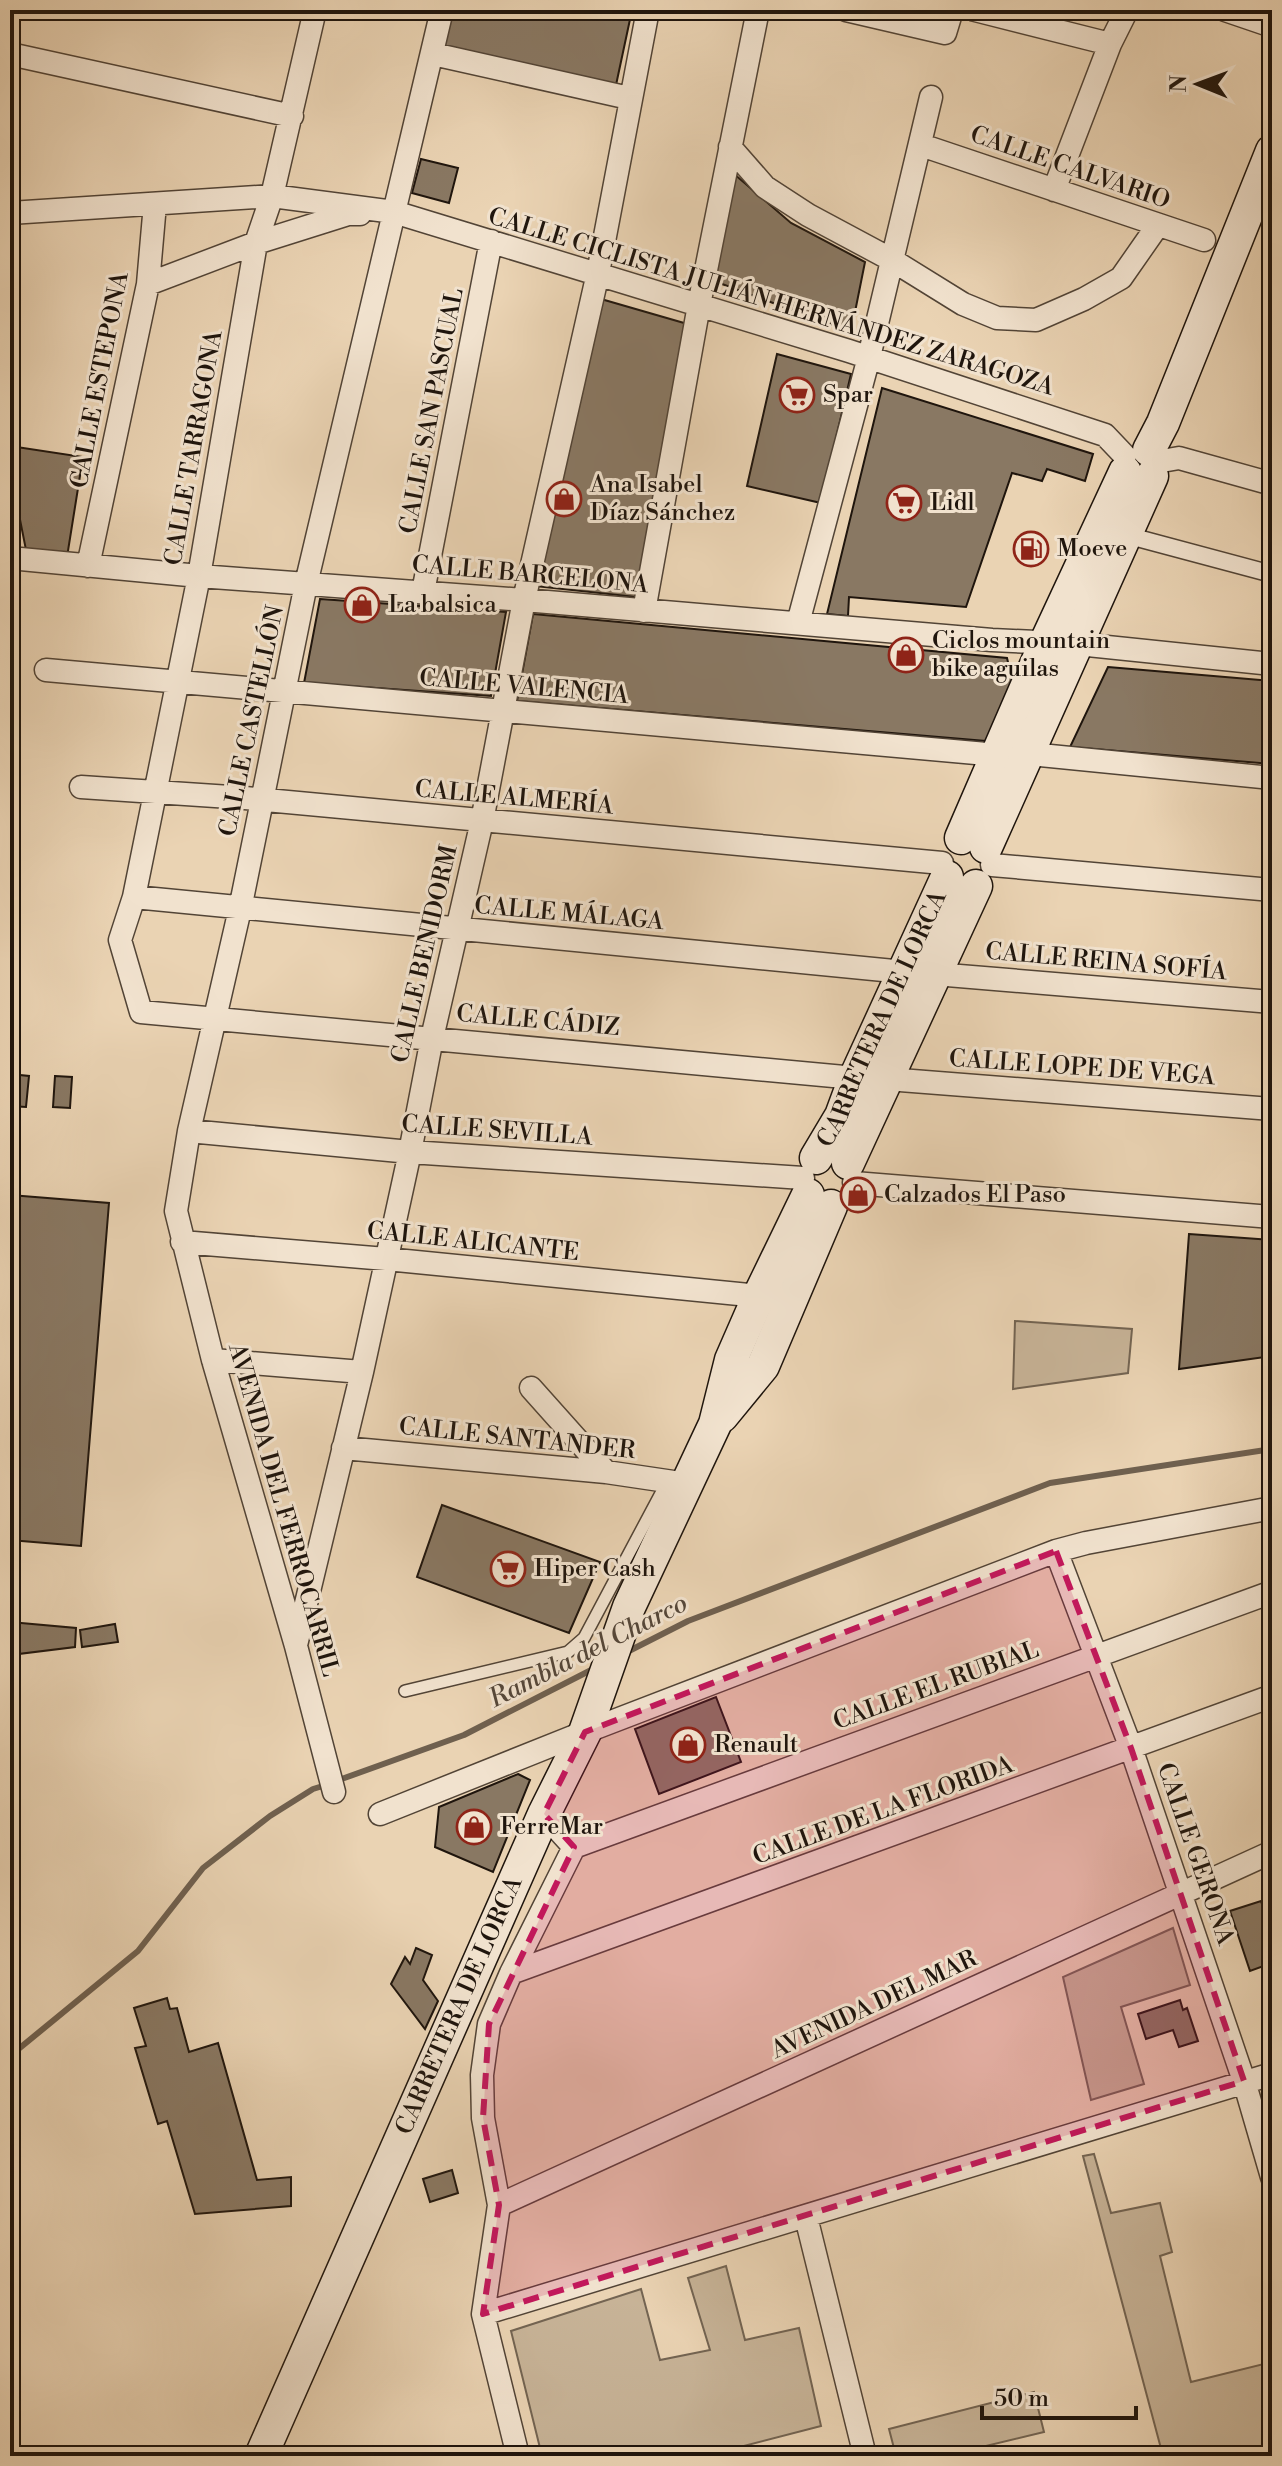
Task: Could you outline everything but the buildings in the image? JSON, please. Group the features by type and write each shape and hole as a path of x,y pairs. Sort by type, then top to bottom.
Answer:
{"main road":[{"path":"1142,463 1163,423 1272,151"},
{"name":"CARRETERA DE LORCA","path":"851,1173 887,1079 920,973 967,863 1014,754 1078,644 1126,535 1142,463"},
{"name":"CARRETERA DE LORCA","path":"1014,754 1045,644 1142,463"},
{"name":"CARRETERA DE LORCA","path":"715,1424 731,1360 814,1184 855,1078 920,973"},
{"path":"830,1154 839,1156 851,1173 845,1200 814,1184 830,1154"},
{"name":"CARRETERA DE LORCA","path":"261,2456 544,1814 588,1724 677,1483 715,1424 763,1366 814,1184"}],"street":[{"name":"CALLE TARRAGONA","path":"134,897 199,576 256,243 272,196 315,10"},
{"name":"CALLE CASTELLÓN","path":"182,1242 176,1211 189,1131 240,909 306,584 442,10"},
{"name":"CALLE BENIDORM","path":"296,1646 362,1372 455,929 482,821 524,600 598,273 648,10"},
{"path":"644,611 699,305 758,10"},
{"path":"846,10 945,33 952,10"},
{"path":"975,10 1110,44"},
{"path":"1054,190 1110,44 1127,10"},
{"path":"1225,10 1272,26"},
{"path":"10,54 292,116"},
{"path":"433,54 629,98"},
{"path":"798,623 869,357 931,97"},
{"name":"CALLE CALVARIO","path":"921,145 1204,240"},
{"path":"730,147 765,187 808,215 997,318 1036,320 1084,299 1121,278 1158,225"},
{"name":"CALLE CICLISTA JULIÁN HERNÁNDEZ ZARAGOZA","path":"10,213 272,196 394,212 869,357 1105,435 1142,463"},
{"name":"CALLE ESTEPONA","path":"88,566 148,284 155,204"},
{"name":"CALLE CICLISTA JULIÁN HERNÁNDEZ ZARAGOZA","path":"148,284 256,243 348,214 394,212"},
{"name":"CALLE SAN PASCUAL","path":"423,592 491,241"},
{"path":"1142,463 1179,458 1272,484"},
{"path":"1126,535 1272,574"},
{"name":"CALLE BARCELONA","path":"10,558 1045,644"},
{"path":"1045,644 1078,644 1272,664"},
{"name":"CALLE VALENCIA","path":"46,670 1272,778"},
{"name":"CALLE ALMERÍA","path":"81,787 263,800 1272,890"},
{"name":"CALLE MÁLAGA","path":"134,897 920,973"},
{"name":"CALLE CÁDIZ","path":"134,897 120,940 141,1012 855,1078"},
{"name":"CALLE REINA SOFÍA","path":"920,973 1272,1002"},
{"name":"CALLE LOPE DE VEGA","path":"887,1079 1272,1109"},
{"name":"CALLE SEVILLA","path":"189,1131 814,1184"},
{"path":"851,1173 1272,1217"},
{"name":"CALLE ALICANTE","path":"182,1242 759,1296"},
{"name":"AVENIDA DEL FERROCARRIL","path":"182,1242 334,1792"},
{"path":"213,1360 362,1372"},
{"path":"531,1388 606,1472"},
{"name":"CALLE SANTANDER","path":"343,1448 606,1472 677,1483"},
{"path":"380,1814 588,1724 1056,1551 1272,1508"},
{"name":"CALLE GERONA","path":"1056,1551 1131,1748 1244,2081 1272,2177"},
{"name":"CALLE EL RUBIAL","path":"574,1847 1272,1592"},
{"name":"CALLE DE LA FLORIDA","path":"511,1973 1272,1696"},
{"path":"518,2456 483,2314 499,2205 483,2118 482,2075 489,2024 574,1847 544,1814"},
{"name":"AVENIDA DEL MAR","path":"499,2205 1272,1852"},
{"path":"483,2314 1272,2074"},
{"path":"806,2217 865,2456"}],"lane":[{"path":"405,1691 568,1652 584,1638 677,1483"}],"highlighted area":[{"path":"1056,1551 1131,1748 1244,2081 483,2314 499,2205 483,2118 489,2024 574,1847 544,1814 585,1732"}],"shaded area":[{"path":"1015,1321 1132,1329 1128,1373 1013,1389"},
{"path":"1173,1928 1190,1985 1121,2007 1144,2084 1091,2100 1063,1977"},
{"path":"1094,2154 1111,2213 1160,2203 1172,2252 1160,2256 1191,2382 1272,2362 1272,2454 1163,2456 1083,2156"},
{"path":"726,2266 745,2340 799,2328 821,2426 705,2456 542,2456 511,2331 641,2289 660,2360 710,2350 688,2278"},
{"path":"1034,2392 1044,2432 965,2451 966,2456 896,2456 889,2429"}],"waterway":[{"name":"Rambla del Charco","path":"625,1653 688,1621 1050,1483 1272,1449"},
{"name":"Rambla del Charco","path":"336,1781 464,1735 597,1667"},
{"name":"Rambla del Charco","path":"10,2056 138,1951 203,1868 270,1816 313,1789 326,1785"}],"place":[{"name":"Spar","path":"797,395"},
{"name":"Ana Isabel Díaz Sánchez","path":"564,499"},
{"name":"Lidl","path":"904,503"},
{"name":"Moeve","path":"1031,549"},
{"name":"La balsica","path":"362,605"},
{"name":"Ciclos mountain bike aguilas","path":"906,655"},
{"name":"Calzados El Paso","path":"858,1195"},
{"name":"Hiper Cash","path":"508,1569"},
{"name":"Renault","path":"688,1745"},
{"name":"FerreMar","path":"474,1827"}]}
